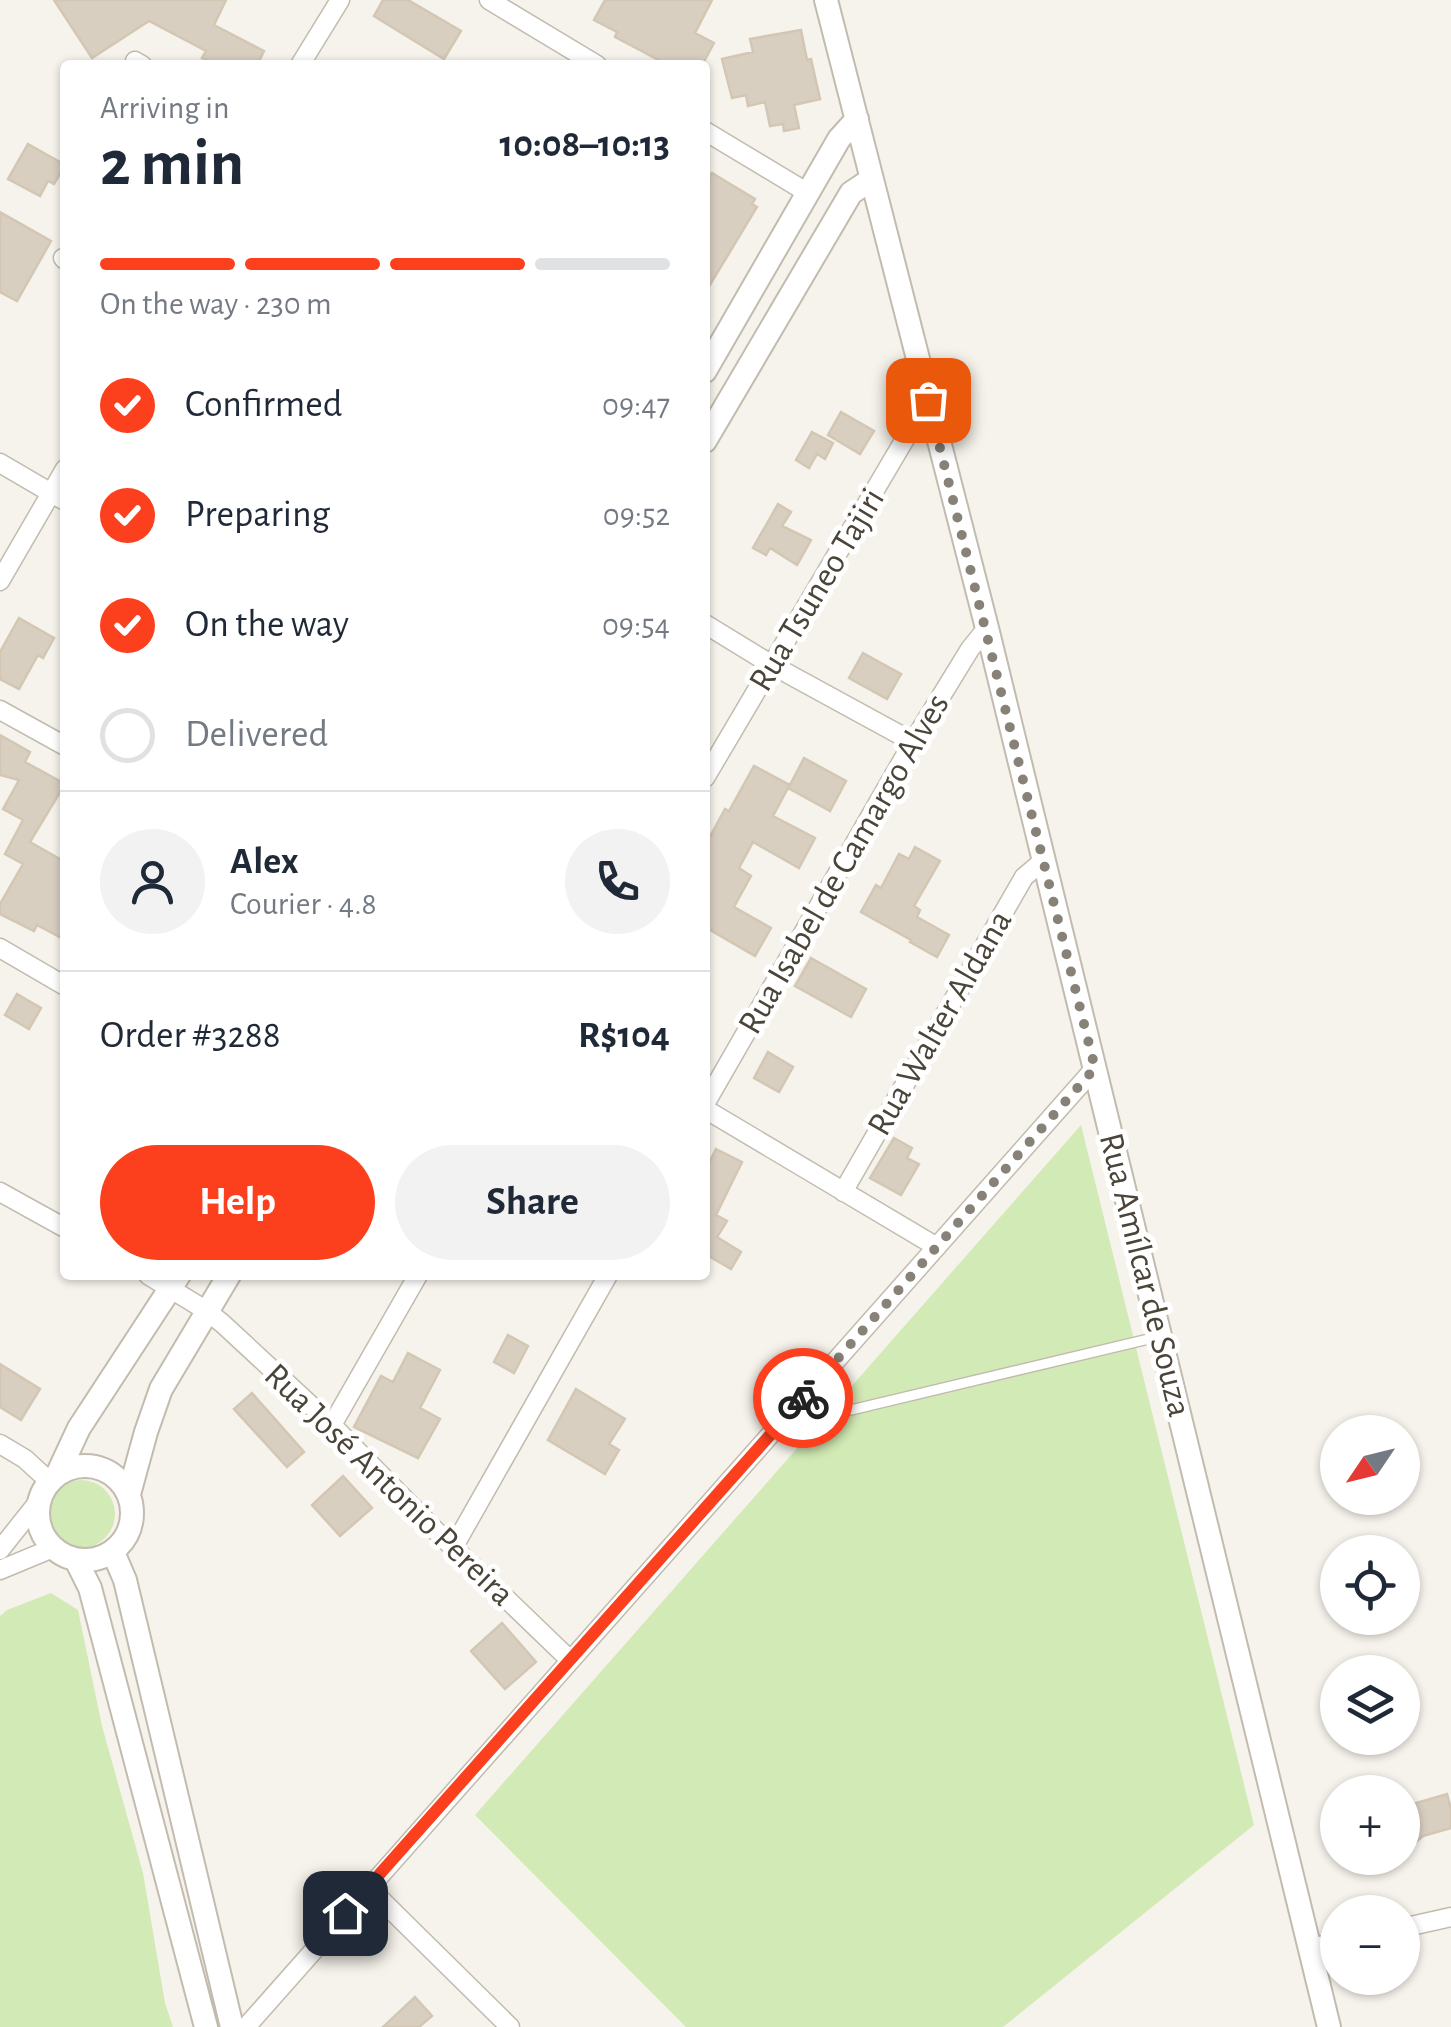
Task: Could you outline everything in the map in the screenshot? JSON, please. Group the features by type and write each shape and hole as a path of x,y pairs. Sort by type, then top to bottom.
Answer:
{"street":[{"path":"303,60 340,0"},
{"path":"489,0 589,60"},
{"name":"Rua Amílcar de Souza","path":"826,0 1044,860 1330,2027"},
{"path":"710,362 840,138 857,120"},
{"path":"710,133 808,193"},
{"path":"710,433 851,193 872,179"},
{"name":"Rua Tsuneo Tajiri","path":"710,769 928,400"},
{"path":"0,464 58,497 0,581"},
{"path":"710,627 913,742"},
{"name":"Rua Isabel de Camargo Alves","path":"710,1097 913,742 986,628"},
{"path":"0,710 60,743"},
{"name":"Rua Walter Aldana","path":"843,1192 1024,877 1044,860"},
{"path":"0,948 60,983"},
{"path":"255,2024 368,1888 1095,1068"},
{"path":"710,1109 937,1247"},
{"path":"0,1192 60,1225"},
{"path":"129,1494 102,1468 79,1466 48,1485 39,1527 53,1548 76,1560 102,1558 128,1532 132,1520 129,1494 160,1389 226,1280"},
{"path":"332,1426 415,1280"},
{"path":"454,1548 605,1280"},
{"path":"0,1550 48,1485 78,1428 175,1282"},
{"name":"Rua José Antonio Pereira","path":"175,1282 332,1426 570,1660"},
{"path":"0,1444 25,1459 48,1485"},
{"path":"0,1570 53,1548"},
{"path":"112,1552 125,1580 232,2027"},
{"path":"76,1560 90,1588 206,2027"},
{"path":"368,1888 510,2027"},
{"path":"1420,1924 1451,1918"},
{"path":"1310,1948 1320,1946"}],"lane":[{"path":"851,1410 1160,1336"}],"green space":[{"path":"1081,1125 1254,1825 1003,2027 686,2027 475,1815"},
{"path":"81,1480 105,1490 115,1514 105,1538 81,1548 57,1538 47,1514 57,1490"},
{"path":"51,1593 78,1610 102,1726 143,1873 165,2003 173,2027 0,2027 0,1616"}],"building":[{"path":"54,0 226,0 214,25 264,51 260,60 206,60 202,58 206,51 149,21 92,58"},
{"path":"383,0 408,0 461,31 444,59 374,16"},
{"path":"605,0 712,0 695,33 714,43 705,60 659,60 615,37 617,32 594,20"},
{"path":"801,30 820,99 794,105 799,128 784,131 783,124 770,126 765,102 748,106 746,95 732,98 722,59 753,52 750,39"},
{"path":"28,144 60,162 60,174 54,184 48,181 40,196 8,179"},
{"path":"712,173 755,199 752,204 757,207 710,285"},
{"path":"0,212 51,241 17,301 0,292"},
{"path":"841,412 874,431 860,454 828,435"},
{"path":"812,432 833,443 825,459 817,454 809,468 796,460"},
{"path":"778,504 791,512 782,526 811,540 797,565 770,548 766,555 753,548"},
{"path":"19,618 54,638 43,658 38,655 19,689 0,679 0,652"},
{"path":"863,653 901,674 887,699 849,678"},
{"path":"0,735 30,752 25,762 60,781 60,792 30,842 60,859 60,937 37,925 34,931 0,914 0,904 23,864 5,854 23,820 3,809 19,780 0,775"},
{"path":"804,758 846,781 830,811 788,788 773,816 815,838 799,868 753,842 739,868 751,876 734,907 771,928 755,956 710,930 710,837 754,766 790,785"},
{"path":"915,847 940,861 914,906 920,910 917,917 949,935 937,957 861,912 876,885 881,888 899,854 909,859"},
{"path":"811,958 866,989 851,1017 795,986"},
{"path":"17,994 41,1008 29,1029 5,1015"},
{"path":"768,1052 793,1067 779,1092 754,1078"},
{"path":"894,1138 912,1148 907,1158 919,1164 901,1195 870,1178"},
{"path":"716,1149 742,1162 716,1215 727,1221 717,1237 741,1252 731,1269 710,1257 710,1161"},
{"path":"508,1335 528,1346 514,1373 494,1362"},
{"path":"408,1353 440,1370 420,1408 440,1419 418,1458 354,1427 381,1376 393,1382"},
{"path":"0,1364 40,1389 21,1420 0,1407"},
{"path":"576,1389 625,1419 609,1444 619,1450 605,1474 548,1440"},
{"path":"252,1393 304,1452 287,1467 234,1409"},
{"path":"343,1476 372,1508 340,1536 312,1505"},
{"path":"502,1623 536,1662 505,1689 471,1651"},
{"path":"1447,1794 1451,1828 1420,1839 1420,1802"},
{"path":"415,1997 432,2016 419,2027 383,2027"}],"way so far":[{"path":"803,1398 1095,1068 928,400"}],"route":[{"path":"345,1913 803,1398"}]}
